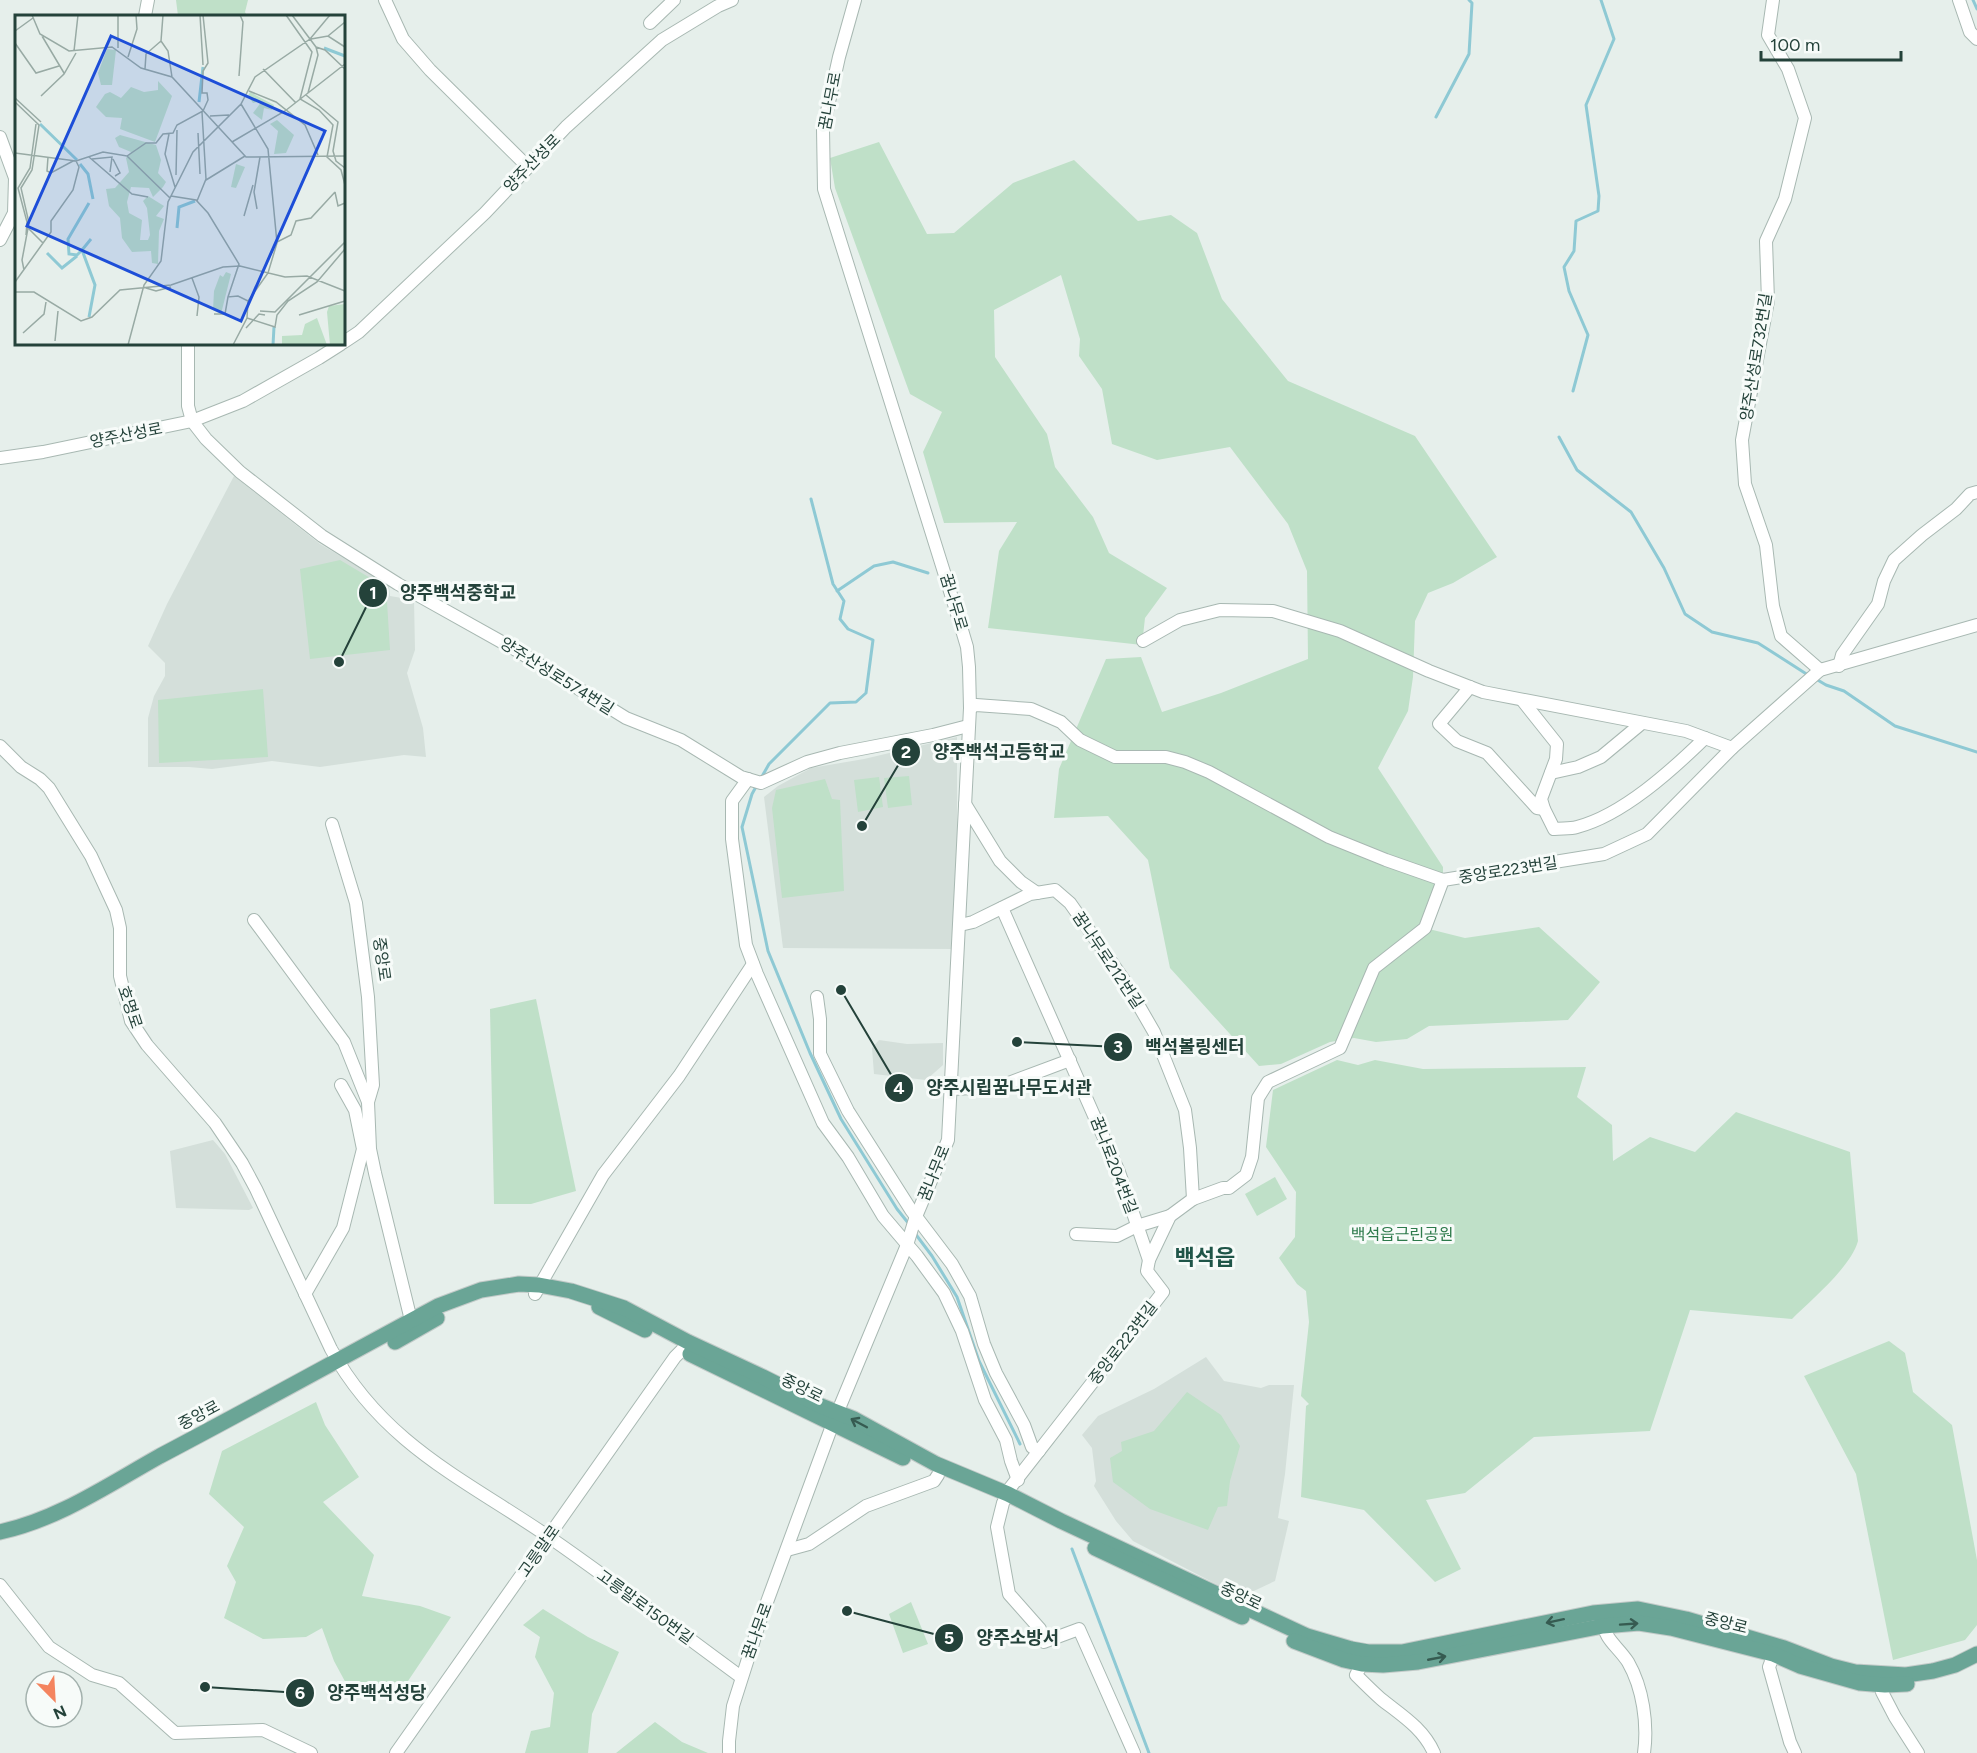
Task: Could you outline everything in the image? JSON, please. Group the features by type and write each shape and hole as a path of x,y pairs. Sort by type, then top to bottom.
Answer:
{"main road":[{"name":"중앙로","path":"537,1289 595,1305 682,1350 936,1464 1322,1653 1365,1658 1383,1665 1418,1662 1602,1619 1671,1628 1775,1650 1855,1672 1906,1675 1944,1668 1977,1654"},
{"name":"중앙로","path":"0,1532 48,1518 65,1510 274,1396 339,1364 381,1350 414,1325 484,1299 537,1289 571,1291 624,1308 835,1418 938,1475 1005,1498"},
{"name":"중앙로","path":"0,1541 29,1534 66,1518 339,1364"},
{"name":"중앙로","path":"1775,1650 1800,1666 1834,1677 1860,1683 1886,1685 1944,1678 1977,1665"}],"street":[{"path":"145,15 148,0"},
{"path":"385,0 403,39 430,70 528,167"},
{"path":"650,23 674,0"},
{"name":"양주산성로","path":"345,341 358,332 484,213 566,127 662,40 732,0"},
{"name":"꿈나무로","path":"729,1753 733,1706 741,1677 835,1418 948,1140 970,708 969,667 967,647 959,620 824,189 823,129 826,108 855,0"},
{"name":"양주산성로732번길","path":"1773,0 1768,35 1788,69 1805,118 1785,199 1766,241 1768,301 1742,440 1745,484 1766,545 1773,606 1781,636 1819,671"},
{"path":"1959,0 1970,32 1977,39"},
{"path":"0,137 15,175"},
{"path":"0,240 14,213 15,196"},
{"path":"188,345 188,406 192,421"},
{"name":"양주산성로","path":"0,458 53,450 192,421 221,411 252,396 339,345"},
{"name":"양주산성로574번길","path":"192,421 206,439 240,472 322,536 398,584 516,650 626,718 682,741 741,777 754,781"},
{"path":"1839,666 1848,645 1878,604 1884,581 1894,560 1922,535 1956,510 1970,494 1977,492"},
{"path":"1143,641 1180,620 1220,610 1273,611 1340,631 1429,671 1483,692 1686,731 1732,748"},
{"name":"중앙로223번길","path":"1020,1477 1163,1292 1147,1271 1149,1260 1170,1216 1193,1198 1229,1188 1246,1175 1251,1157 1258,1098 1268,1082 1340,1048 1374,968 1425,928 1443,880 1604,854 1647,834 1732,748 1819,671 1977,625"},
{"path":"1470,687 1440,724 1457,741 1487,753 1537,808 1544,809"},
{"path":"1522,700 1557,744 1556,759 1541,799 1554,829 1577,827 1613,812 1669,772 1705,738"},
{"path":"970,708 976,705 1031,709 1061,722 1080,740 1115,757 1166,757 1185,762 1329,837 1386,861 1443,880"},
{"path":"1551,774 1578,767 1601,757 1642,723"},
{"path":"968,726 807,762 754,781 732,801 732,839 746,945 823,1123 848,1157 883,1216 917,1256 944,1293 962,1330 985,1400 1006,1440 1011,1461 1020,1477 1005,1498 997,1527 1009,1594 1040,1629 1044,1642 1079,1629 1134,1753"},
{"name":"호명로","path":"0,746 21,767 40,779 49,788 91,856 116,910 120,928 120,976 132,1021 147,1045 215,1123 242,1163 339,1364"},
{"name":"꿈나무로212번길","path":"965,804 999,861 1021,882 1037,893 1055,890 1070,903 1124,980 1154,1032 1185,1110 1193,1198"},
{"name":"중앙로","path":"332,824 356,903 371,1029 373,1085 368,1102 370,1149 414,1325"},
{"path":"960,925 973,922 1030,894 1037,893"},
{"name":"꿈나로204번길","path":"1002,908 1119,1172 1149,1260"},
{"name":"중앙로","path":"254,920 344,1042 368,1102"},
{"path":"537,1289 603,1175 679,1076 753,964"},
{"path":"817,997 820,1019 820,1054 848,1111 916,1218 952,1264 970,1296 984,1344 996,1374 1024,1425 1032,1447 1039,1450"},
{"path":"951,1089 998,1087 1070,1060"},
{"path":"274,1396 289,1383 319,1366 324,1359 323,1342 306,1297 343,1228 363,1149 355,1110 341,1085"},
{"path":"1076,1234 1118,1236 1170,1216"},
{"name":"고릉말로","path":"396,1753 682,1350"},
{"path":"339,1364 380,1418 424,1456 549,1537"},
{"path":"787,1550 809,1544 866,1506 934,1481 938,1475"},
{"name":"고릉말로150번길","path":"549,1537 741,1677"},
{"path":"0,1586 49,1647 92,1675 119,1683 175,1733 264,1730 311,1753"},
{"path":"1602,1619 1605,1635 1628,1662 1640,1690 1646,1737 1644,1753"},
{"path":"1775,1650 1769,1667 1795,1753"},
{"path":"1365,1658 1356,1675 1419,1730 1429,1741 1434,1753"},
{"path":"1886,1685 1882,1692 1918,1753"}],"shaded area":[{"path":"234,476 320,544 389,585 390,596 414,600 415,650 407,673 423,728 426,757 404,755 320,767 272,761 212,769 148,767 148,718 154,696 165,676 165,663 148,646 167,604"},
{"path":"957,737 957,855 951,949 783,948 764,797 778,786 811,768 864,759"},
{"path":"879,1040 907,1044 943,1043 943,1065 926,1080 874,1074 872,1048"},
{"path":"213,1140 225,1154 253,1208 249,1210 176,1208 170,1151"},
{"path":"1206,1357 1224,1381 1261,1388 1269,1385 1294,1385 1278,1518 1289,1521 1275,1581 1241,1597 1133,1541 1116,1521 1094,1486 1096,1481 1092,1448 1082,1435 1098,1416 1154,1389"}],"green space":[{"path":"176,0 248,0 246,15 178,15"},
{"path":"879,142 927,234 954,233 1013,183 1074,160 1138,221 1171,215 1197,233 1222,299 1288,381 1415,436 1497,557 1453,583 1428,593 1415,621 1413,677 1408,711 1378,768 1443,867 1443,880 1425,928 1465,938 1539,927 1600,982 1568,1020 1429,1026 1407,1039 1376,1042 1354,1038 1330,1042 1281,1064 1259,1066 1170,968 1148,860 1108,816 1054,818 1059,769 1106,659 1141,657 1162,712 1221,693 1308,659 1307,571 1288,524 1230,447 1157,460 1112,444 1102,389 1079,356 1080,339 1061,275 994,310 995,357 1047,434 1055,467 1093,517 1109,553 1167,588 1145,618 1142,645 988,628 999,551 1017,522 944,523 923,452 942,412 910,394 835,188 830,158"},
{"path":"340,560 382,585 387,602 390,650 310,659 300,569"},
{"path":"263,689 268,757 159,763 158,700"},
{"path":"909,776 912,805 888,808 884,778"},
{"path":"879,777 883,807 858,812 854,780"},
{"path":"825,779 832,799 840,800 844,891 782,898 772,808 776,790"},
{"path":"536,999 576,1191 531,1204 494,1204 490,1009"},
{"name":"백석읍근린공원","path":"1337,1060 1358,1065 1375,1060 1423,1069 1586,1067 1577,1097 1612,1125 1613,1161 1650,1137 1695,1152 1736,1112 1850,1152 1858,1241 1854,1251 1839,1272 1792,1319 1690,1310 1650,1431 1534,1437 1465,1493 1426,1500 1461,1569 1435,1582 1364,1510 1301,1497 1306,1406 1309,1404 1301,1396 1309,1322 1306,1291 1297,1284 1279,1258 1295,1237 1296,1192 1266,1147 1273,1090"},
{"path":"1275,1177 1287,1199 1257,1216 1245,1194"},
{"path":"1889,1341 1905,1353 1913,1392 1952,1425 1977,1560 1977,1625 1965,1640 1893,1660 1856,1474 1804,1376"},
{"path":"1187,1392 1221,1415 1240,1446 1230,1481 1227,1506 1218,1507 1208,1530 1150,1509 1113,1482 1110,1458 1122,1451 1121,1442 1154,1431"},
{"path":"316,1402 325,1425 359,1477 323,1502 374,1555 362,1596 420,1606 451,1617 408,1681 348,1687 334,1661 322,1628 306,1637 263,1639 224,1618 236,1582 227,1566 244,1527 209,1494 222,1451"},
{"path":"911,1602 928,1644 903,1653 889,1614"},
{"path":"543,1609 588,1637 619,1652 592,1714 588,1753 525,1753 531,1731 550,1727 554,1693 535,1657 540,1637 523,1625"},
{"path":"655,1722 682,1742 708,1753 616,1753"}],"waterway":[{"path":"1436,117 1469,54 1472,3 1469,0"},
{"path":"1573,391 1588,335 1569,291 1564,267 1574,251 1576,221 1598,211 1599,196 1586,105 1614,39 1601,0"},
{"path":"1973,0 1977,9"},
{"path":"1559,437 1577,470 1631,512 1664,568 1685,614 1712,632 1758,643 1808,675"},
{"path":"760,780 769,764 830,703 856,702 866,693 873,640 848,629 840,619 844,601 833,584 811,499"},
{"path":"837,591 874,566 893,562 928,573"},
{"path":"1816,679 1844,691 1895,726 1977,752"},
{"path":"757,785 742,827 768,951 810,1053 841,1119 897,1209 909,1224"},
{"path":"914,1232 957,1297 979,1361 1020,1444"},
{"path":"1072,1549 1149,1753"}],"place":[{"name":"양주백석중학교","path":"339,662"},
{"name":"양주백석고등학교","path":"862,826"},
{"name":"양주시립꿈나무도서관","path":"841,990"},
{"name":"백석볼링센터","path":"1017,1042"},
{"name":"양주소방서","path":"847,1611"},
{"name":"양주백석성당","path":"205,1687"}],"district":[{"name":"백석읍","path":"1205,1257"}]}
